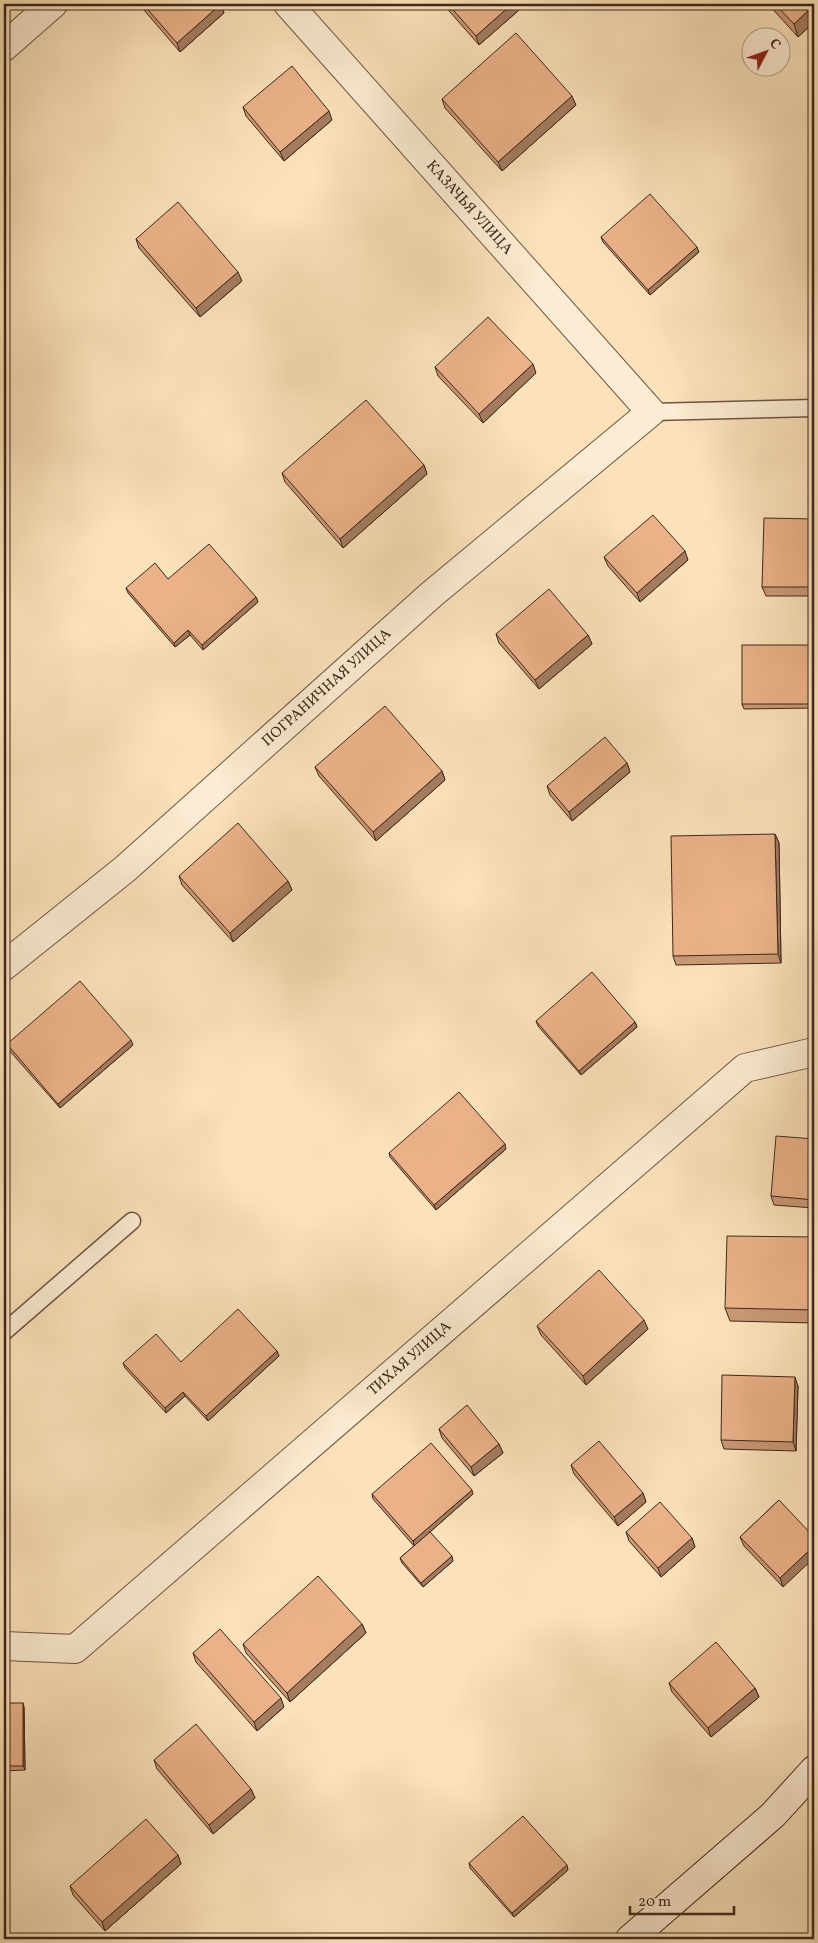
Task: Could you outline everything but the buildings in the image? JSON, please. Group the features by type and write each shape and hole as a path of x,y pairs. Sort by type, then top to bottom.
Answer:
{"street":[{"path":"4,47 53,4"},
{"name":"КАЗАЧЬЯ УЛИЦА","path":"288,4 651,412"},
{"name":"ПОГРАНИЧНАЯ УЛИЦА","path":"4,966 125,869 432,594 651,412"},
{"name":"ТИХАЯ УЛИЦА","path":"4,1646 76,1649 745,1068 814,1052"},
{"path":"630,1939 773,1815 814,1770"}],"lane":[{"path":"651,412 814,408"},
{"path":"4,1332 132,1221"}]}
